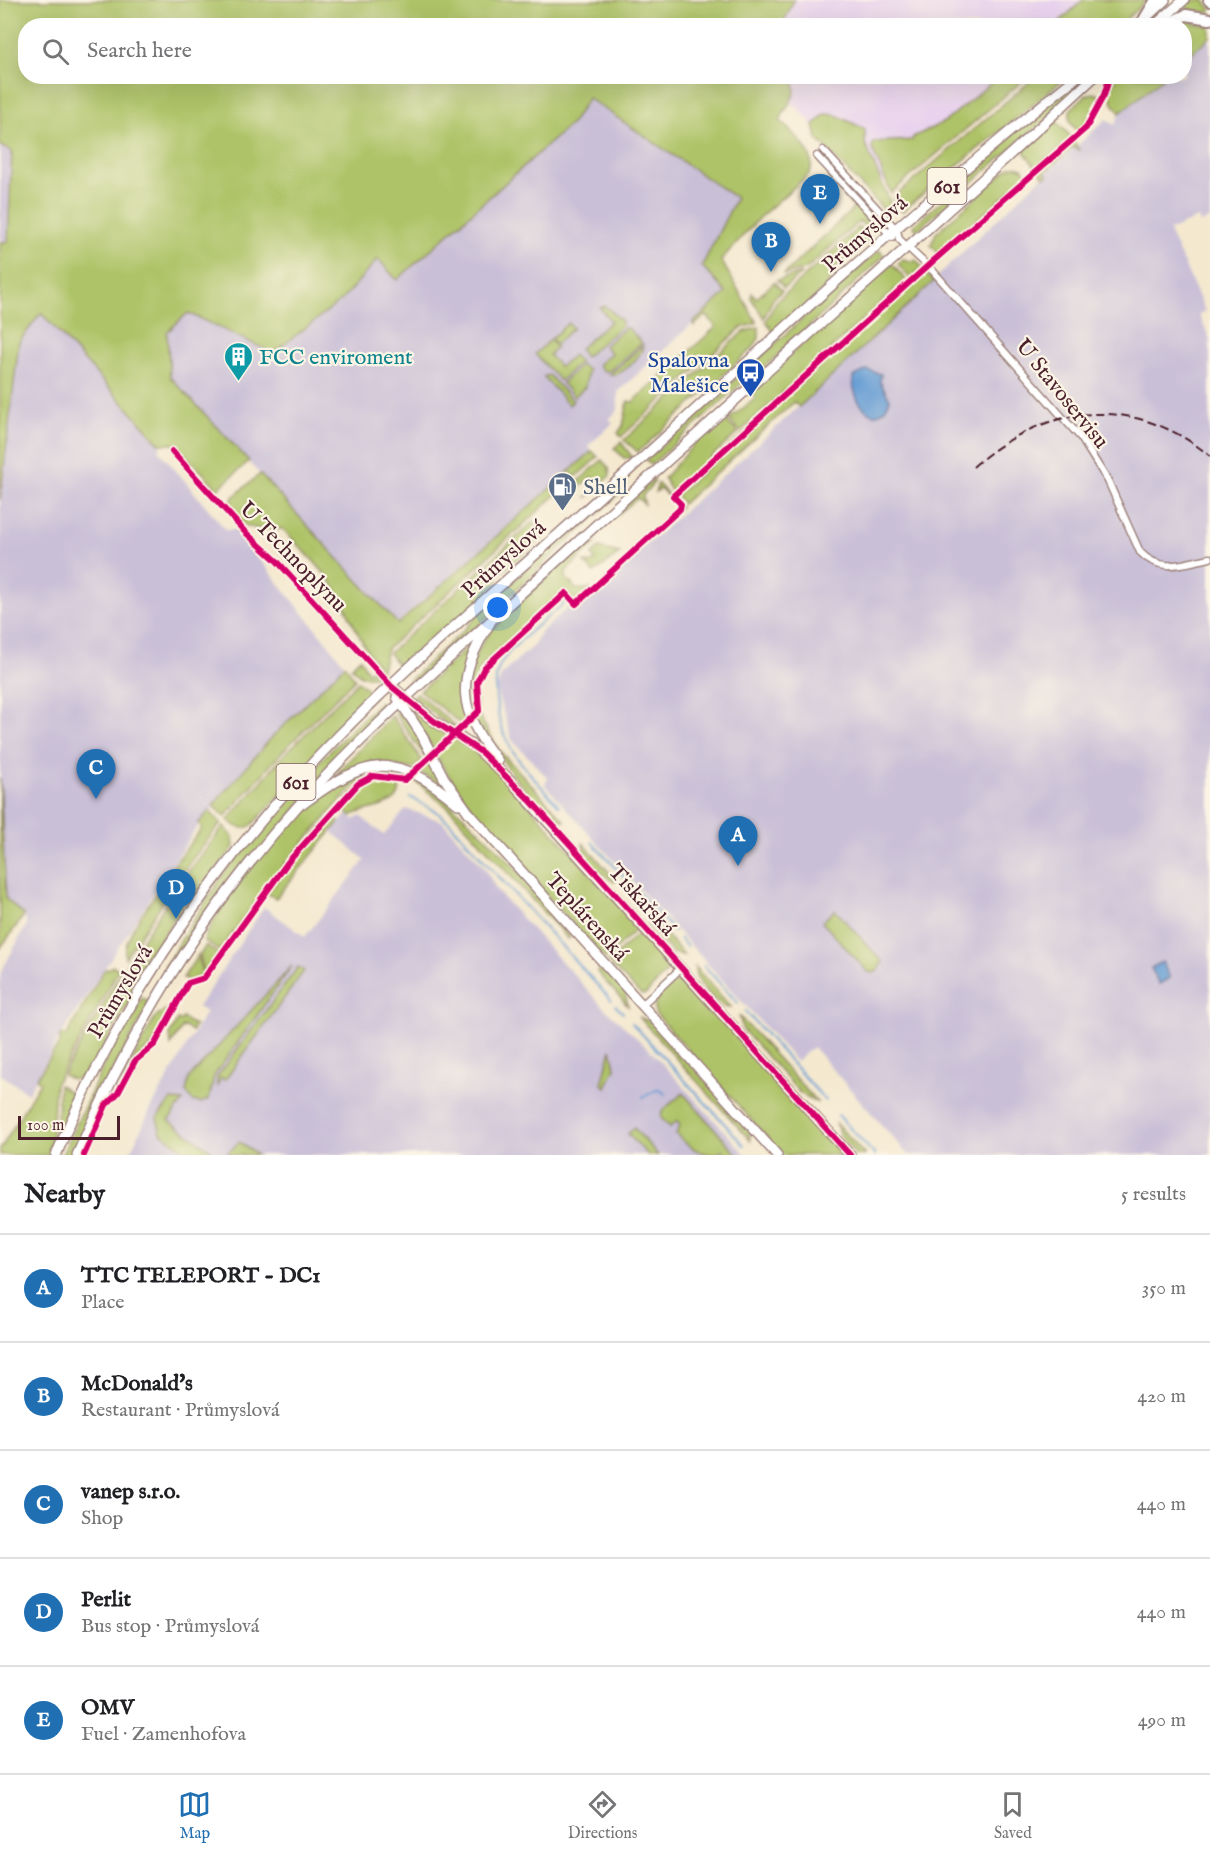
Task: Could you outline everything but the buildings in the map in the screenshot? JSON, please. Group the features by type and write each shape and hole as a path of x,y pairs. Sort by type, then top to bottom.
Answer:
{"highway":[{"path":"1147,18 1156,0"},
{"path":"1179,18 1186,15 1210,19"}],"main road":[{"path":"1149,18 1165,0"},
{"path":"1153,18 1184,0"},
{"name":"Průmyslová","path":"77,1155 126,1053 169,980 230,891 296,808 403,700 492,620 901,238 1007,133 1068,84"},
{"name":"Průmyslová","path":"56,1155 110,1043 157,964 211,886 294,783 391,686 889,236 901,238 1065,107 1087,84"},
{"path":"492,620 468,666 465,688 467,712 483,741 530,801"},
{"name":"Teplárenská","path":"391,686 403,700 444,778 469,813 777,1155"},
{"name":"Tiskařská","path":"403,700 481,752 530,801 850,1155"},
{"path":"296,808 348,773 385,766 422,776 469,813"}],"street":[{"name":"U Stavoservisu","path":"823,150 1076,431 1102,471 1136,547 1145,558 1157,565 1169,567 1210,558"},
{"path":"817,156 889,236"},
{"name":"U Technoplynu","path":"172,451 391,686"},
{"path":"642,1005 681,968"}],"shaded area":[{"path":"794,0 1084,0 1064,18 786,18"},
{"path":"1210,37 1210,219 1200,223 1198,218 1169,231 1205,311 1199,315 1210,339 1210,1155 908,1155 813,1047 796,1061 545,785 548,778 512,740 496,689 502,674 534,645 539,634 567,608 573,612 829,379 1043,176 1047,177 1046,173 1075,148 1079,150 1078,145 1106,119 1115,125 1119,114 1155,84 1192,84 1192,53"},
{"path":"794,84 991,84 875,190 791,101 795,93"},
{"path":"588,98 736,198 702,266 726,293 618,392 618,410 609,419 613,423 588,446 592,451 397,623 170,377 167,332 187,313 342,300 378,258 397,280 572,122"},
{"path":"0,146 12,150 8,242 0,242"},
{"path":"41,313 160,444 160,452 226,530 236,530 345,665 199,824 61,1035 28,1093 0,1074 0,974 27,924 24,915 6,899 0,778 0,500 19,342"},
{"path":"406,809 442,821 484,867 498,892 603,1007 649,1049 746,1155 129,1155 152,1106 206,1012 198,1007 264,907 305,937 365,860 332,832 347,814 355,820 360,816 384,835"}],"green space":[{"path":"0,0 794,0 786,18 18,18 18,84 794,84 795,93 780,120 808,152 811,167 809,174 760,217 721,260 757,323 741,328 621,437 618,433 623,426 628,401 633,402 716,327 706,315 694,326 693,323 726,293 702,266 736,198 588,98 572,123 397,280 378,259 342,300 273,353 188,313 167,332 170,377 249,461 218,489 175,444 160,444 41,313 19,342 0,500 0,242 8,242 12,151 0,146"},
{"path":"1083,0 1147,0 1128,18 1064,18"},
{"path":"1190,0 1204,0 1210,7 1210,13 1188,10 1185,4"},
{"path":"1192,22 1210,26 1210,37 1192,53"},
{"path":"990,84 1019,84 891,193 872,149 873,142 912,140 913,137 946,121"},
{"path":"1027,84 1058,84 903,211 899,210 894,197"},
{"path":"1075,84 1082,84 1056,110 917,230 913,226 979,168 1012,134"},
{"path":"1113,84 1155,84 1120,113 1113,104 1110,95"},
{"path":"1093,93 1100,95 1088,121 1078,132 1070,122 1070,110 1086,95"},
{"path":"825,114 836,115 865,129 865,143 892,207 887,213 817,139 814,125"},
{"path":"1056,121 1072,138 1036,168 1023,150"},
{"path":"1074,141 1079,150 1073,147 1045,172 1048,176 1044,177 1039,171"},
{"path":"1010,167 1022,168 1027,176 938,253 931,245 936,233"},
{"path":"828,175 873,225 868,230 860,221 806,269 783,275 854,208 827,177"},
{"path":"859,227 870,239 831,271 834,275 825,288 774,334 766,321 776,302"},
{"path":"879,250 884,256 774,359 742,383 651,465 646,460"},
{"path":"903,259 913,262 915,259 922,267 910,278 898,264"},
{"path":"892,264 906,280 740,432 729,419 755,399 753,393 758,384"},
{"path":"924,272 934,281 799,407 794,402 682,504 676,495"},
{"path":"802,273 784,288 777,280 778,280"},
{"path":"774,282 782,291 773,299 764,318 751,298 752,293 757,298"},
{"path":"605,306 622,321 622,326 585,357 579,349 611,321 600,308"},
{"path":"568,323 573,328 556,344 551,339"},
{"path":"759,327 759,338 753,348 638,452 624,440 743,332"},
{"path":"628,328 642,343 609,371 604,371 598,365 611,353 604,346"},
{"path":"550,340 556,347 549,355 560,367 573,355 580,362 560,381 535,354"},
{"path":"643,345 639,355 625,370 609,375"},
{"path":"581,365 588,370 585,387 574,397 562,383"},
{"path":"549,375 573,401 569,405 544,377"},
{"path":"725,419 738,433 672,492 664,478 703,434"},
{"path":"621,442 631,458 624,458 614,448"},
{"path":"592,451 598,457 570,482 575,477 569,471"},
{"path":"602,460 609,468 610,476 586,498 599,485 592,477 577,489 572,487"},
{"path":"260,474 398,624 563,476 569,483 387,649 382,670 368,651 333,585 316,563 283,529 259,529 245,525 234,515 230,506 233,497"},
{"path":"653,479 655,481 643,495 644,504 638,498 591,536"},
{"path":"622,482 626,482 627,487 415,685 410,680 462,632 486,606"},
{"path":"658,484 680,507 633,550 678,507 661,489 655,492"},
{"path":"534,521 543,538 498,575 488,563"},
{"path":"596,543 566,571 566,578 576,589 591,589 576,601 564,591 482,665 475,682 477,710 472,714 469,691 470,673 472,664 485,639 540,584 575,555"},
{"path":"599,548 620,553 594,573 584,562 590,564 595,560 592,554"},
{"path":"485,565 499,579 492,590 402,671 389,653"},
{"path":"470,645 461,687 466,720 461,724 420,691"},
{"path":"360,658 368,672 371,670 376,676 361,676 351,667"},
{"path":"345,665 355,679 282,752 225,817 213,805 273,736"},
{"path":"358,681 374,696 252,825 246,828 240,827 228,820 285,754"},
{"path":"417,693 457,727 454,730 413,697"},
{"path":"380,702 387,710 329,766 171,970 165,966 217,884 253,835 315,767"},
{"path":"406,703 449,735 433,750"},
{"path":"400,711 414,728 428,755 425,757 395,713"},
{"path":"478,714 499,750 565,821 555,820 516,779 473,719"},
{"path":"392,716 422,760 413,769 381,763 365,764 337,773"},
{"path":"453,737 476,752 517,792 639,927 605,959 493,835 453,782 435,754"},
{"path":"430,759 443,784 443,785 417,771"},
{"path":"385,770 394,774 367,775 351,789 282,867 219,951 204,940 214,921 248,872 294,820 339,783 361,773"},
{"path":"382,777 396,779 399,789 398,796 392,802 351,816 345,811 344,802 365,781"},
{"path":"0,778 6,899 24,915 0,949"},
{"path":"422,780 502,853 538,894 570,937 568,939 450,809 416,782"},
{"path":"209,811 221,823 190,862 125,958 127,940 132,930 164,882 162,881 202,828 198,824"},
{"path":"334,818 339,822 276,898 266,893 328,820"},
{"path":"224,826 233,837 234,847 190,902 186,875"},
{"path":"583,843 616,880 614,882 589,860"},
{"path":"183,878 186,901 149,957 136,949"},
{"path":"835,910 883,962 875,973 868,972 822,922"},
{"path":"653,920 684,955 673,953 648,925"},
{"path":"642,930 667,958 669,969 646,994 641,995 608,962"},
{"path":"206,945 218,954 204,974 200,955"},
{"path":"134,952 153,963 145,970 134,970 126,965"},
{"path":"198,955 203,976 189,981 183,978"},
{"path":"113,966 119,969 55,1085 52,1137 48,1155 0,1155 0,1150 40,1082 36,1079 61,1041 59,1039 61,1034 66,1036 104,970"},
{"path":"292,966 214,1076 209,1099 201,1103 193,1101 186,1092 189,1078"},
{"path":"298,967 304,971 225,1080 221,1078 217,1085 217,1077"},
{"path":"602,967 625,992 628,1006 597,972"},
{"path":"695,967 731,1007 719,1003 707,992 698,979"},
{"path":"122,971 134,981 135,991 93,1065 82,1077 73,1080 63,1075"},
{"path":"680,981 688,983 845,1155 783,1155 655,1013 658,997 670,985"},
{"path":"142,998 148,1000 148,1006 102,1091 72,1155 62,1155 110,1052"},
{"path":"165,1010 170,1010 171,1014 154,1043 134,1062 114,1096 154,1019"},
{"path":"739,1016 818,1103 800,1093 743,1030"},
{"path":"639,1017 652,1022 749,1130 750,1140"},
{"path":"183,1018 195,1026 192,1031 183,1026 171,1045 170,1034 178,1019 180,1021"},
{"path":"611,1049 615,1068 606,1087 602,1084"},
{"path":"59,1085 72,1093 75,1101 59,1138 56,1136"},
{"path":"683,1093 736,1155 727,1155 722,1150 717,1155 694,1149 676,1134 680,1125 677,1121 670,1127 661,1118 662,1111"},
{"path":"171,1100 183,1101 169,1120 217,1155 191,1155 161,1133 157,1118"},
{"path":"836,1123 865,1155 856,1155 840,1136"},
{"path":"634,1128 658,1155 648,1155 628,1134"},
{"path":"239,1142 241,1143 257,1155 226,1155"}],"water":[{"path":"867,370 881,374 880,382 890,399 885,409 879,414 872,414 866,410 856,396 853,377"},
{"path":"1162,962 1170,978 1159,984 1151,968"}],"waterway":[{"path":"559,806 526,770 509,745 498,716 496,685 499,667 507,655 523,638 568,600"},
{"path":"410,797 437,812 449,822 611,1000"},
{"path":"592,842 674,931"},
{"path":"680,938 687,947"},
{"path":"704,966 738,1003"},
{"path":"615,1005 623,1013"},
{"path":"745,1011 826,1101"},
{"path":"632,1023 744,1145"},
{"path":"643,1097 659,1089 665,1094"},
{"path":"838,1115 875,1155"}],"railway":[{"path":"973,467 1000,446 1029,430 1059,419 1089,414 1120,415 1150,422 1181,436 1210,456"}],"cycle path":[{"path":"84,1155 106,1105 118,1093 135,1061 155,1044 188,983 204,978 288,862 358,784 373,776 405,780 479,711 477,682 484,668 566,593 576,604 680,509 681,504 673,496 932,262 1086,128 1107,84"},
{"path":"172,451 245,532 277,561 391,686 434,721 481,752 530,800 850,1155"}],"place":[{"name":"OMV","path":"820,224"},
{"name":"McDonald's","path":"771,272"},
{"name":"FCC enviroment","path":"238,382"},
{"name":"Spalovna Malešice","path":"750,398"},
{"name":"Shell","path":"562,512"},
{"name":"vanep s.r.o.","path":"96,799"},
{"name":"TTC TELEPORT - DC1","path":"738,866"},
{"name":"Perlit","path":"176,919"}]}
